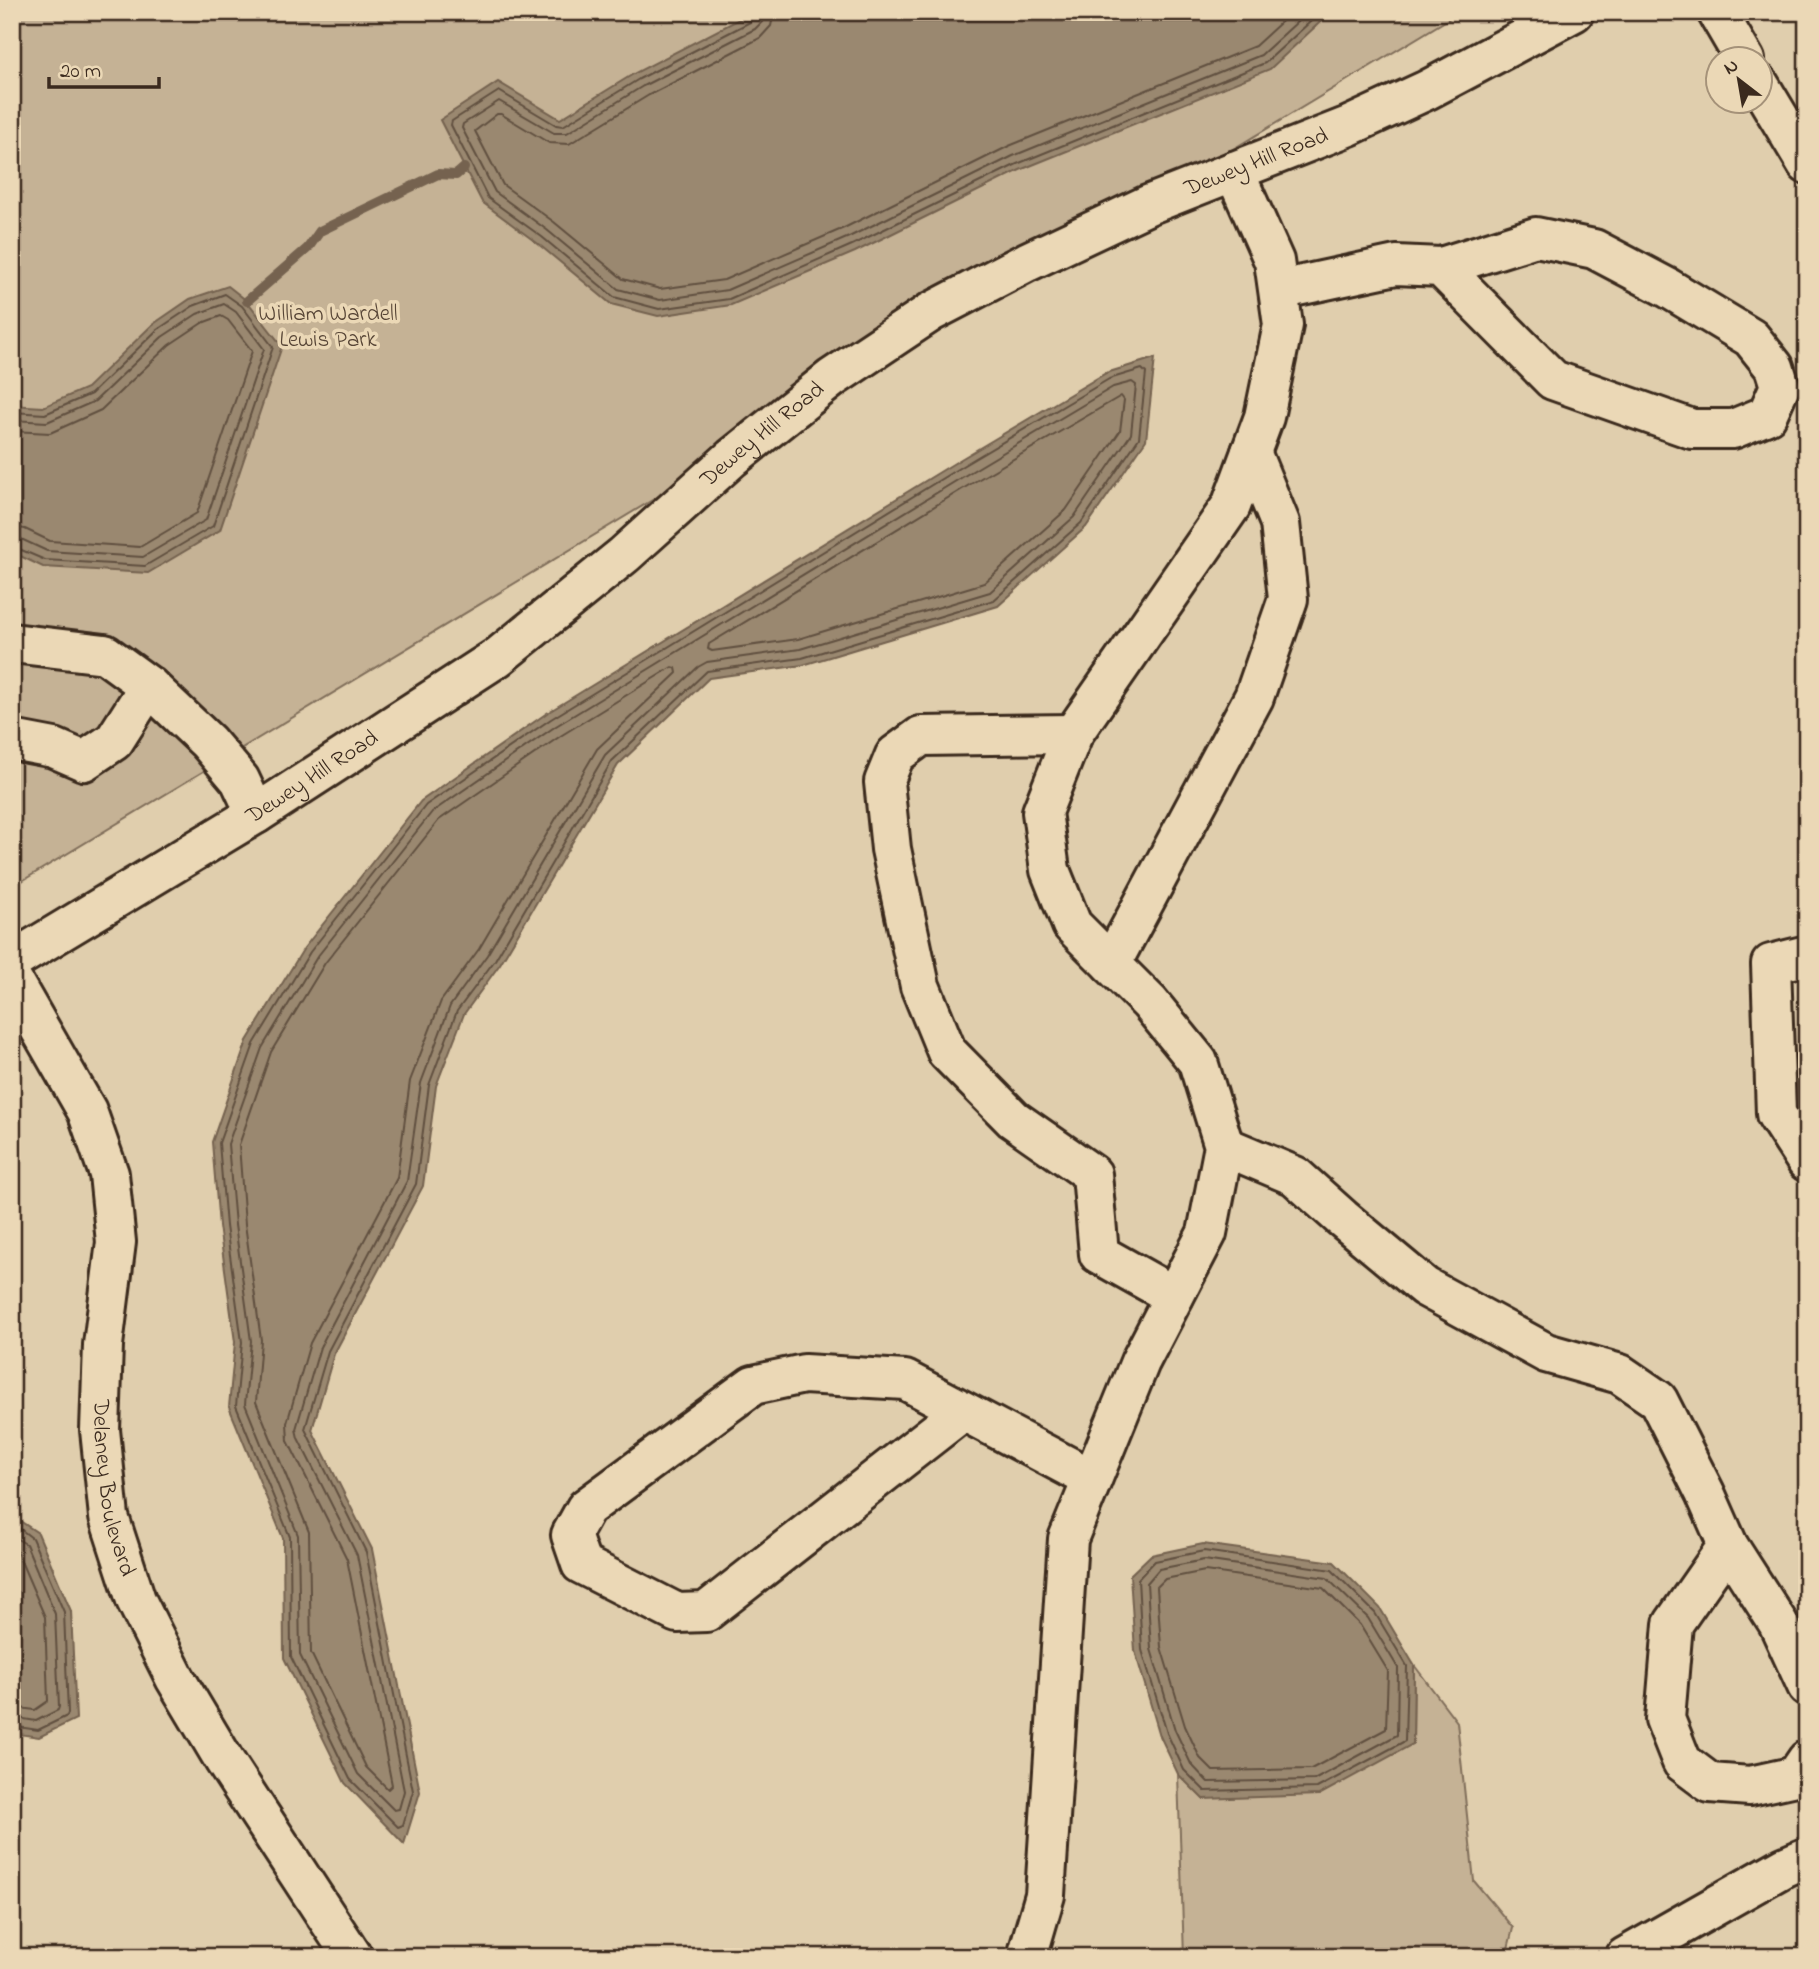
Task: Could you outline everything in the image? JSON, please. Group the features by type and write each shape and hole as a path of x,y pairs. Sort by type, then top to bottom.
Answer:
{"street":[{"name":"Dewey Hill Road","path":"12,961 256,814 498,657 624,555 732,458 832,378 931,312 1027,262 1149,205 1349,126 1427,90 1574,12"},
{"path":"1717,12 1737,46"},
{"path":"1773,107 1807,164"},
{"path":"1027,1957 1045,1895 1068,1539 1140,1362 1207,1233 1224,1146 1199,1062 1150,1003 1072,925 1050,870 1042,812 1073,734 1231,506 1265,416 1283,325 1279,290 1274,261 1234,172"},
{"path":"1279,290 1396,265 1441,267 1536,237 1594,249 1668,288 1751,338 1774,367 1780,386 1767,415 1733,429 1692,429 1578,389 1553,380 1441,267"},
{"path":"1111,964 1254,697 1288,599 1280,523 1251,452"},
{"path":"12,643 105,654 149,686 208,742 240,780 256,814"},
{"path":"12,740 54,748 84,761 114,741 149,686"},
{"path":"1073,734 921,736 895,755 884,782 891,849 920,986 947,1052 1013,1119 1092,1174 1099,1255 1174,1296"},
{"path":"1807,954 1771,964 1776,1114 1807,1162"},
{"name":"Delaney Boulevard","path":"12,980 88,1111 110,1174 116,1242 103,1345 100,1430 109,1517 136,1600 175,1678 217,1748 353,1957"},
{"path":"1224,1146 1295,1176 1425,1287 1546,1353 1620,1374 1658,1401 1728,1545 1778,1623 1807,1686"},
{"path":"963,1411 705,1612 677,1613 581,1564 571,1535 586,1508 753,1385 804,1374 905,1380 1092,1479"},
{"path":"1728,1545 1673,1624 1665,1719 1682,1762 1710,1783 1750,1786 1797,1776 1807,1760"},
{"path":"1625,1957 1784,1867 1807,1857"}],"green space":[{"name":"William Wardell Lewis Park","path":"12,12 1460,12 12,887"},
{"path":"1414,1665 1457,1722 1474,1881 1513,1928 1506,1957 1184,1957 1178,1774 1203,1799 1413,1744"}],"water":[{"path":"753,12 1331,12 1270,69 1020,170 855,252 731,305 658,316 611,304 482,202 440,120 498,82 560,119 635,73"},
{"path":"228,286 247,301 282,346 220,530 148,573 43,567 12,552 12,405 43,407 87,388 152,325 190,299"},
{"path":"1155,358 1146,440 1086,527 998,606 803,665 709,678 618,765 500,964 464,1014 436,1086 423,1186 334,1354 312,1430 372,1549 420,1792 404,1844 345,1783 284,1658 283,1538 229,1407 235,1342 219,1226 212,1142 247,1041 304,948 421,801 547,713 961,459 1106,373"},
{"path":"12,1521 20,1521 38,1533 71,1611 76,1719 39,1737 12,1733"},
{"path":"1203,1544 1334,1562 1380,1608 1414,1665 1413,1744 1319,1795 1203,1799 1178,1774 1160,1736 1135,1651 1130,1575 1151,1555"}],"waterway":[{"path":"247,301 308,248 320,231 438,174 456,175 464,168"}]}
